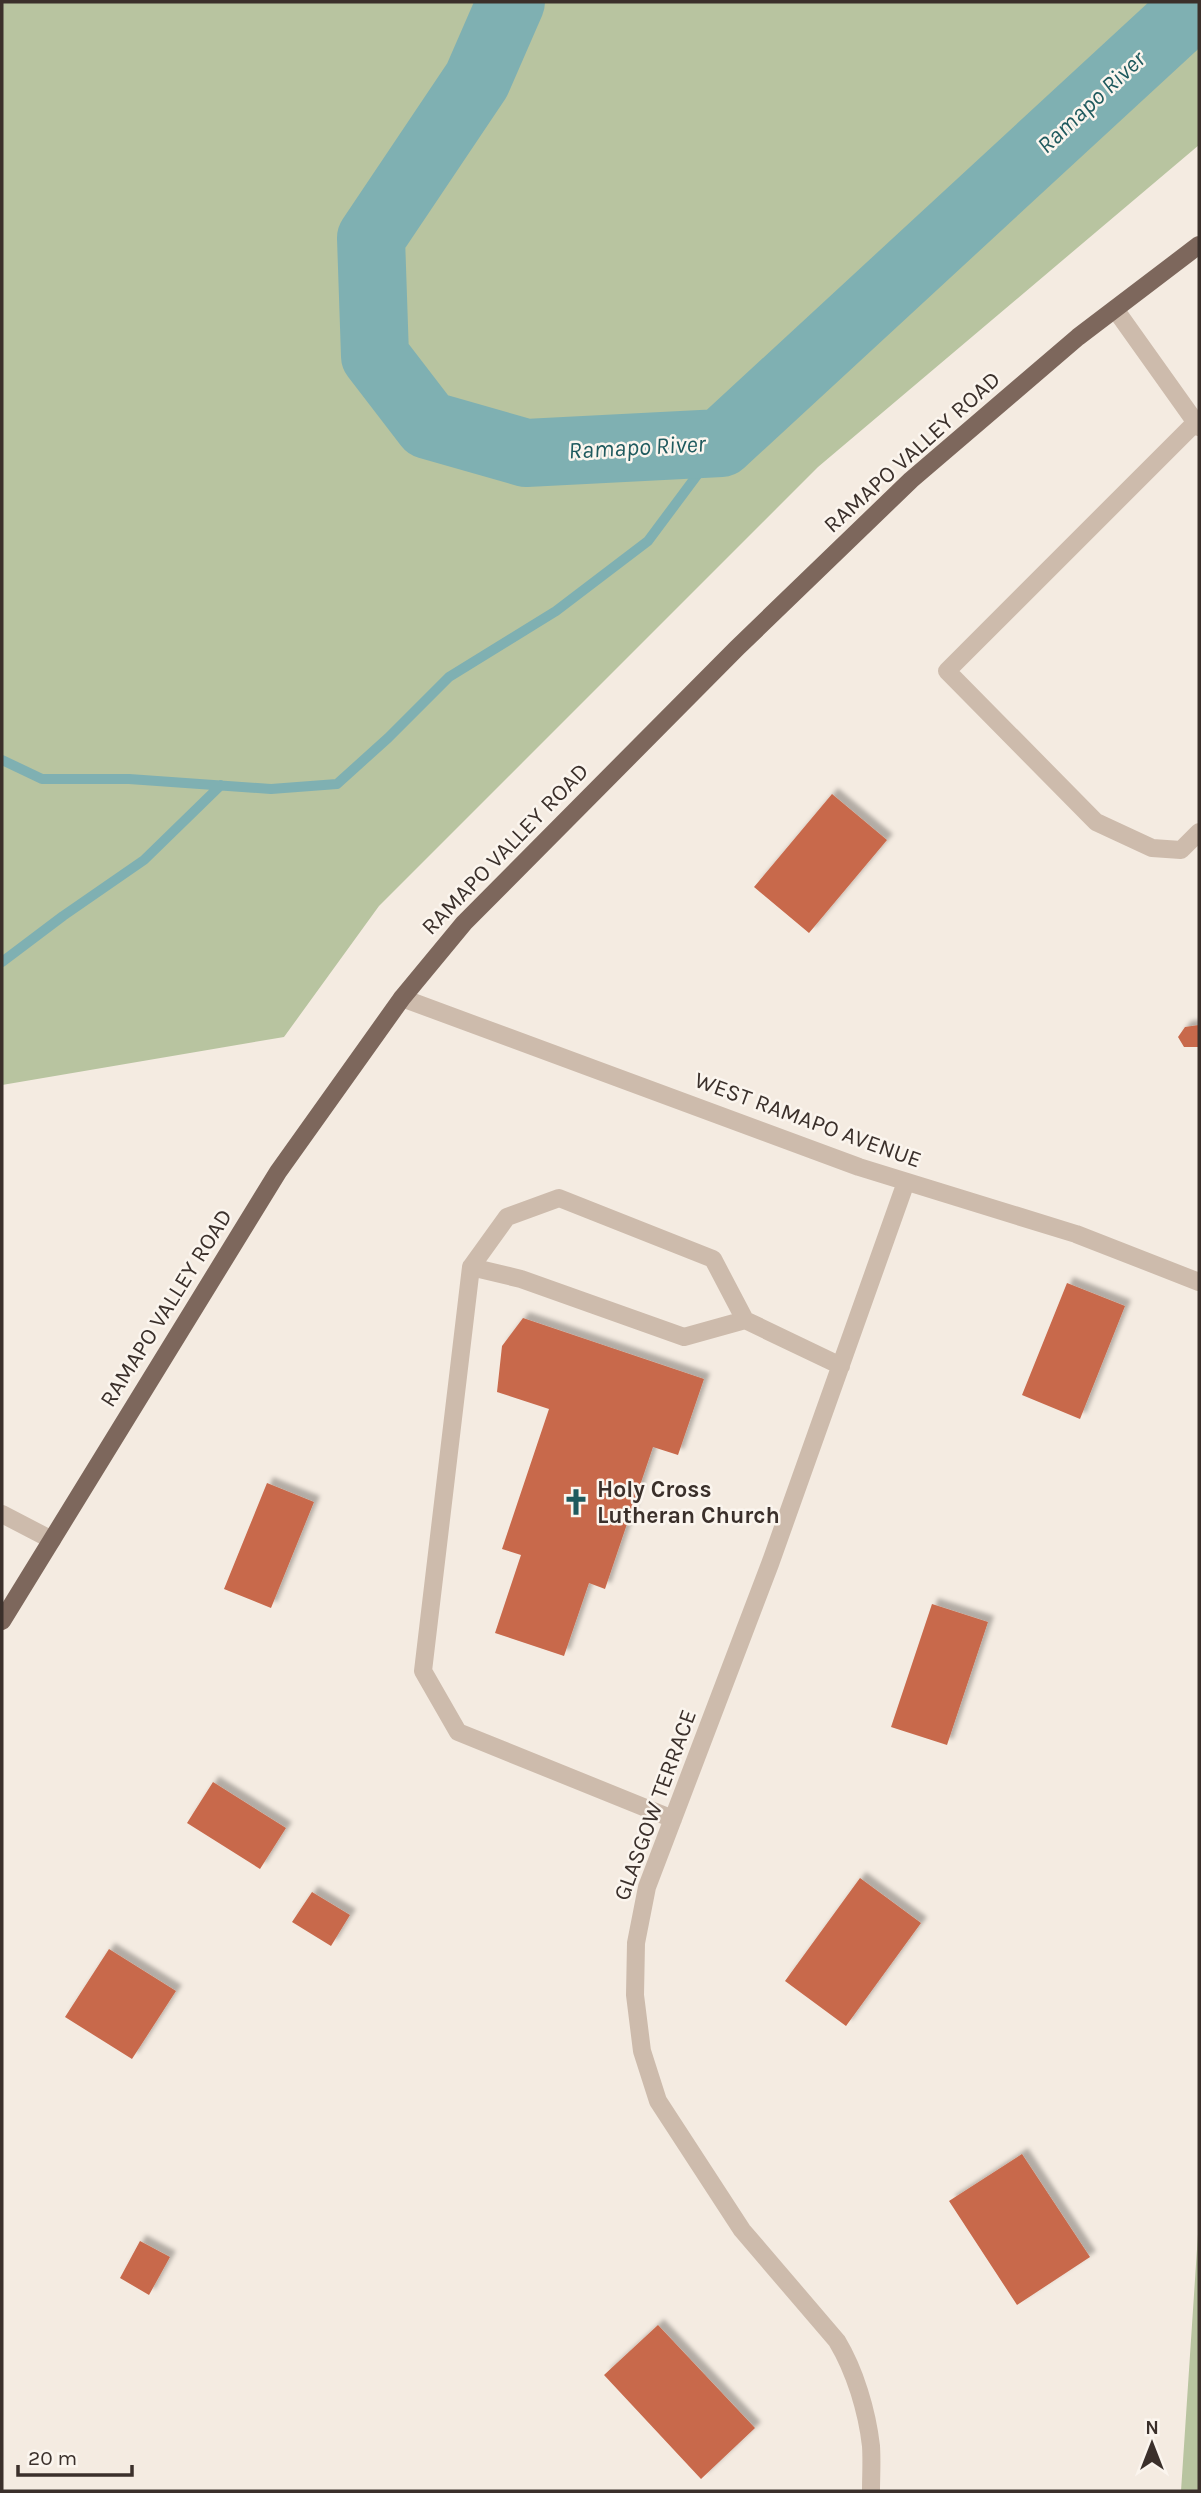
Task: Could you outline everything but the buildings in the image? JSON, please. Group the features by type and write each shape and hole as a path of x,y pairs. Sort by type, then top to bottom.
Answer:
{"main road":[{"name":"RAMAPO VALLEY ROAD","path":"2,1621 278,1172 402,998 464,923 737,648 911,480 1078,337 1199,245"}],"street":[{"path":"1115,309 1197,425 947,671 1096,822 1152,848 1181,850 1199,832"},
{"name":"WEST RAMAPO AVENUE","path":"402,998 859,1167 1076,1234 1199,1282"},
{"name":"GLASGOW TERRACE","path":"871,2491 871,2446 862,2400 843,2351 741,2230 658,2101 642,2052 635,1995 636,1943 647,1886 771,1564 906,1182"},
{"path":"673,1819 458,1732 423,1671 471,1267 507,1217 559,1198 713,1259 745,1320 841,1366"},
{"path":"471,1267 521,1279 684,1337 745,1320"},
{"path":"2,1514 52,1540"}],"green space":[{"path":"2,2 1199,2 1199,145 818,467 379,906 284,1037 2,1085"},
{"path":"1199,2219 1199,2491 1181,2491"}],"waterway":[{"name":"Ramapo River","path":"511,2 477,80 371,238 375,356 428,425 526,453 721,443 1199,2"},
{"path":"2,760 42,779 129,779 271,789 337,784 449,677 556,611 648,541 721,443"},
{"path":"2,962 144,860 221,785"}],"place":[{"name":"Holy Cross Lutheran Church","path":"576,1502"}]}
